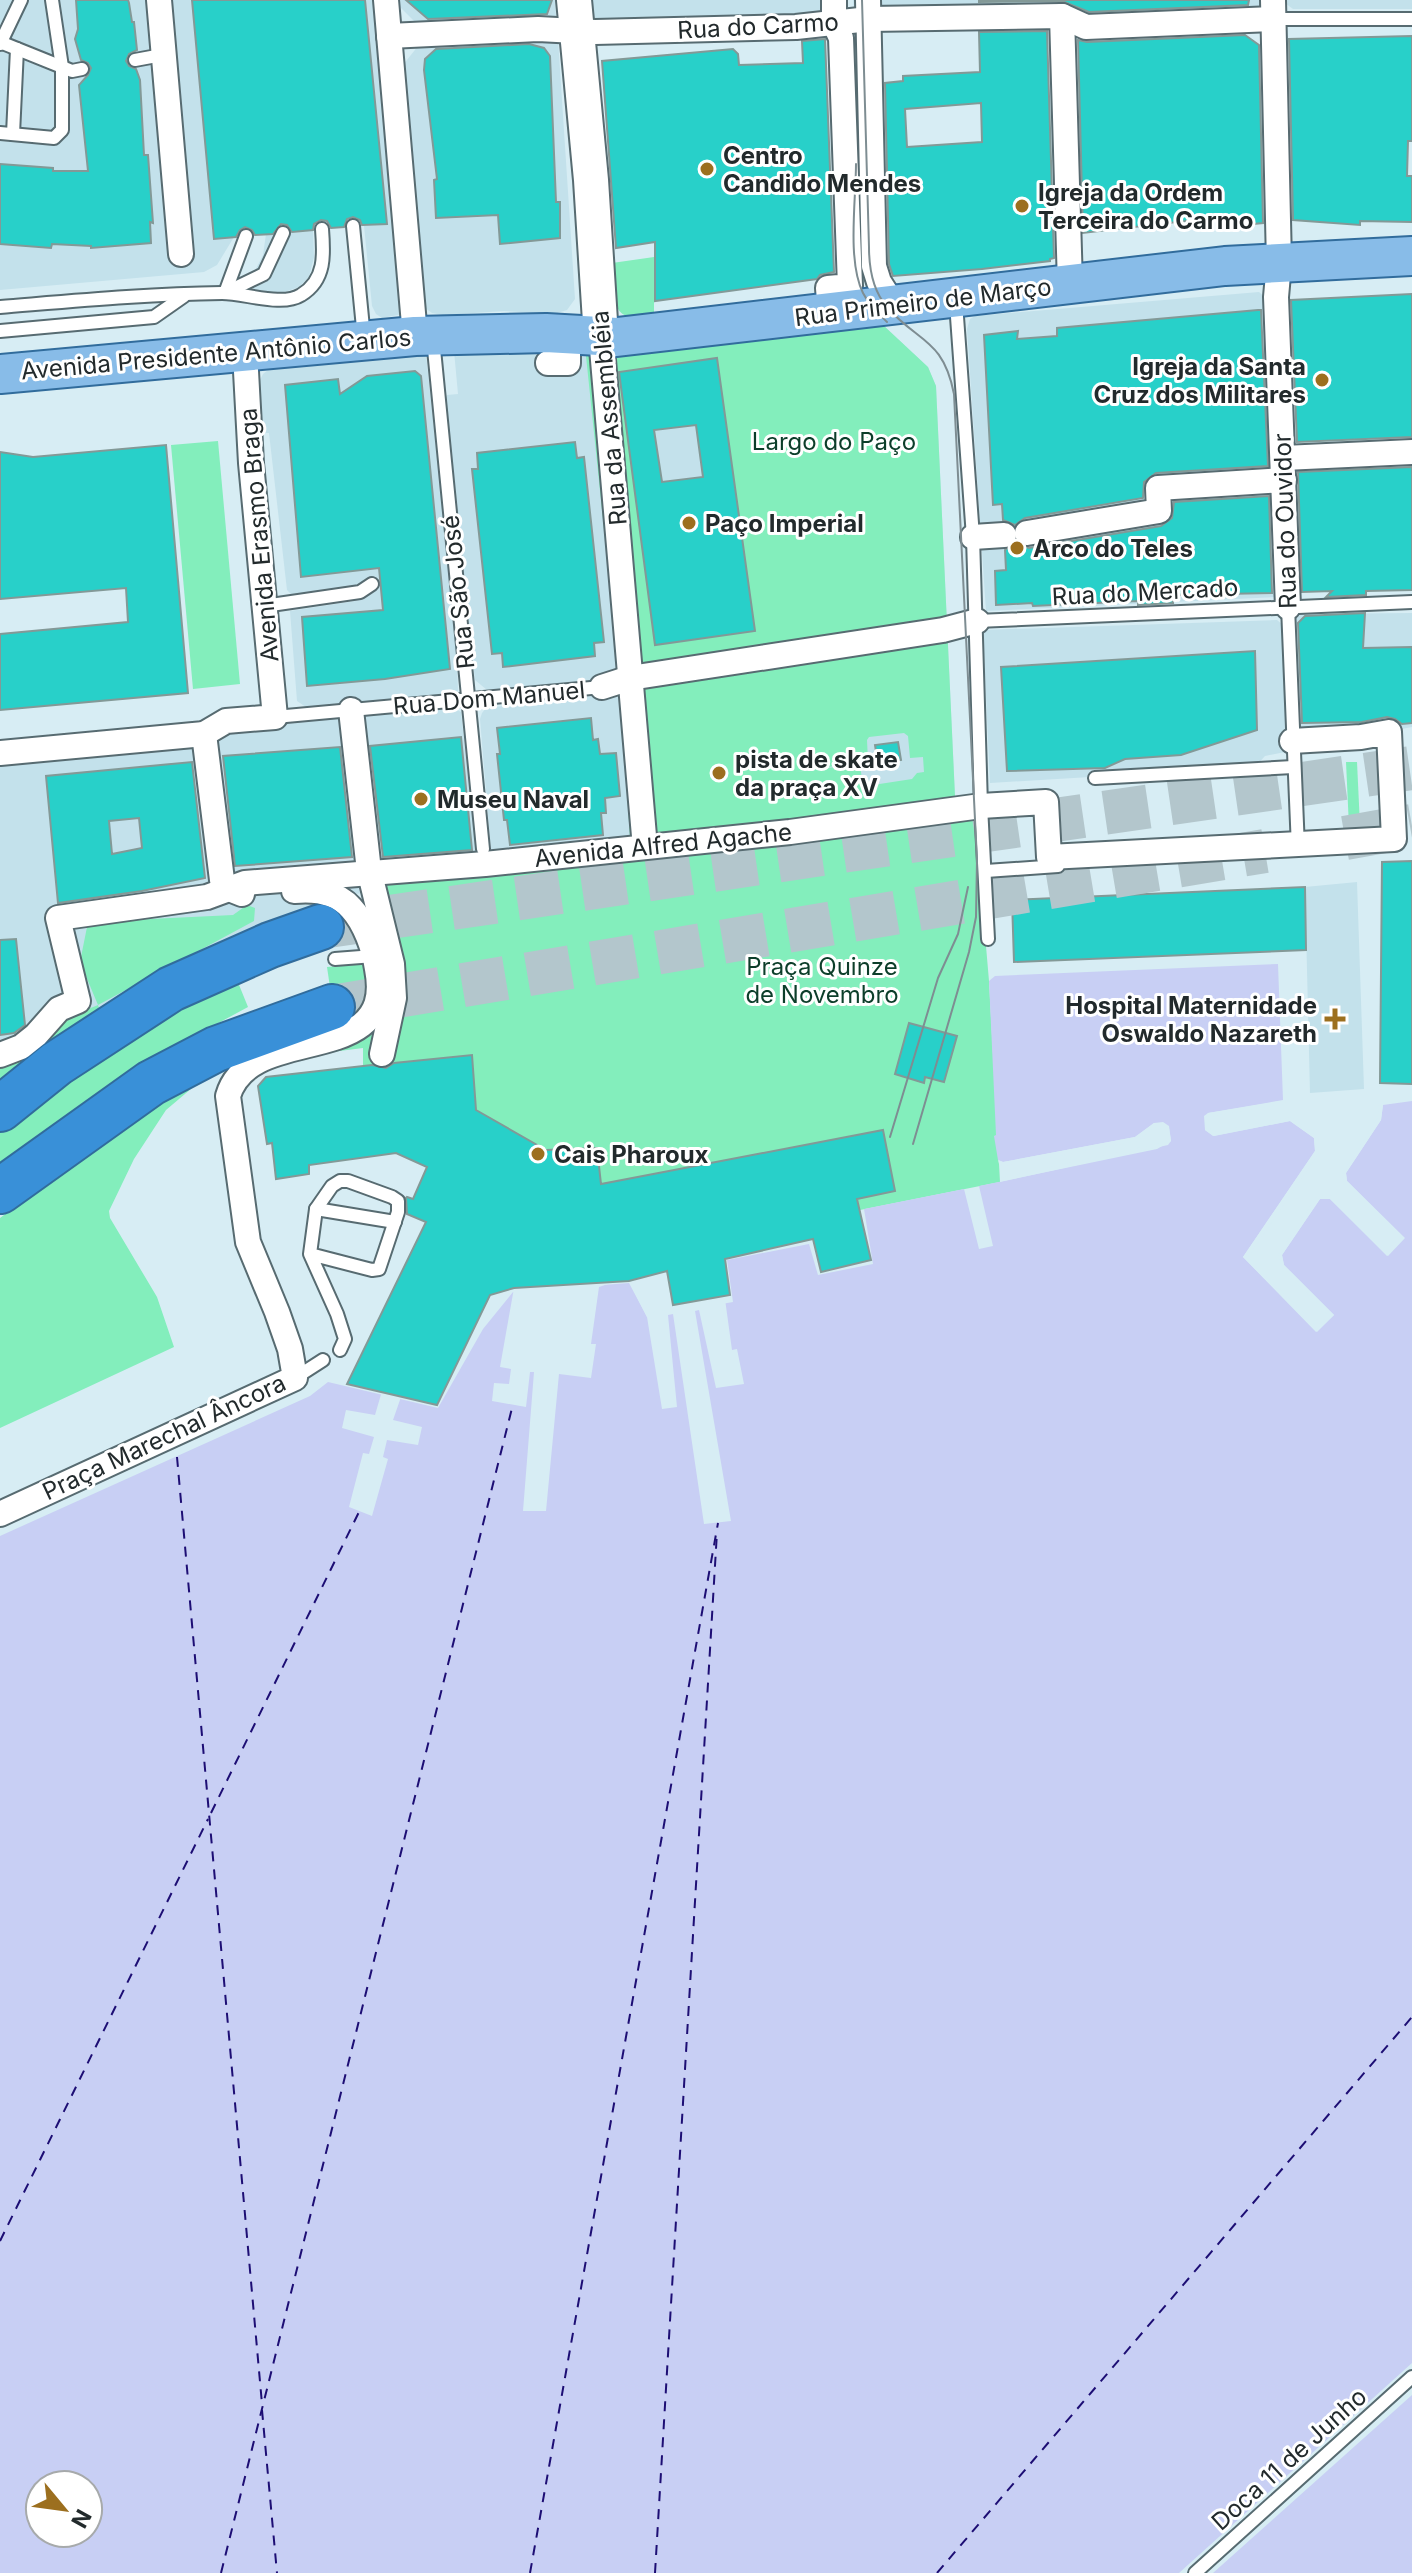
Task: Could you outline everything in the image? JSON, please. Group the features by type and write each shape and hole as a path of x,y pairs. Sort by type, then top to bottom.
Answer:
{"highway":[{"path":"0,1109 56,1064 171,989 270,945 328,943"},
{"path":"1,1190 151,1083 216,1049 332,1007"}],"main road":[{"name":"Rua Primeiro de Março","path":"424,335 546,333 601,337 893,304 956,300 1225,266 1412,256"},
{"name":"Avenida Presidente Antônio Carlos","path":"0,374 424,335"}],"street":[{"path":"159,0 181,254"},
{"name":"Rua São José","path":"386,0 424,335"},
{"path":"869,10 874,266 879,282 893,304"},
{"name":"Rua do Carmo","path":"389,36 538,29 575,15 711,29 869,10 1062,16 1086,27 1273,10"},
{"name":"Rua do Ouvidor","path":"1273,10 1279,263 1276,297 1288,607"},
{"path":"830,313 828,288 850,286 841,38 834,12"},
{"name":"Rua da Assembléia","path":"575,15 644,841"},
{"path":"1062,16 1070,285"},
{"name":"Avenida Erasmo Braga","path":"245,353 275,717"},
{"path":"973,537 1016,534 1159,511 1158,488 1412,452"},
{"name":"Rua Dom Manuel","path":"602,687 630,678 943,630 977,621"},
{"path":"351,710 368,868 392,964 394,998 382,1054"},
{"name":"Rua Dom Manuel","path":"0,753 204,734 226,721 275,717"},
{"path":"1292,741 1389,732 1402,780 1394,839 1298,848"},
{"path":"204,734 222,880 227,888"},
{"name":"Avenida Alfred Agache","path":"0,1055 21,1047 59,1009 78,1001 58,918 207,897 245,883 644,841 790,832 955,809 1046,802 1049,857 1298,848"},
{"name":"Praça Marechal Âncora","path":"0,1514 295,1378 290,1349 248,1242 228,1096 232,1081 263,1059 298,1046 352,1033 366,1023 378,1000 379,979 374,956 354,910 333,895 304,890 238,894 227,888"}],"lane":[{"path":"21,0 0,43 72,71 82,69"},
{"path":"17,49 7,134 54,138 62,130 62,67 52,0"},
{"name":"Rua do Carmo","path":"1273,10 1412,19"},
{"path":"135,60 162,55"},
{"path":"353,226 364,340"},
{"name":"Avenida Presidente Antônio Carlos","path":"225,293 290,300 303,294 315,283 322,270 322,229"},
{"path":"0,307 225,293 264,274 283,233"},
{"path":"225,293 246,236"},
{"name":"Avenida Presidente Antônio Carlos","path":"0,331 154,317 184,296"},
{"path":"956,300 973,537 988,939"},
{"name":"Rua São José","path":"424,335 469,701 483,849"},
{"path":"264,606 360,592 372,584"},
{"name":"Rua do Mercado","path":"977,621 1412,602"},
{"name":"Rua do Ouvidor","path":"1288,607 1298,848"},
{"name":"Rua Dom Manuel","path":"275,717 602,687"},
{"path":"1095,778 1293,767"},
{"path":"986,871 1412,841"},
{"path":"328,943 374,956"},
{"path":"310,1254 372,1270 379,1269 395,1222 398,1201 348,1181 340,1181 332,1186 316,1209 310,1254 345,1339 340,1350"},
{"path":"316,1209 395,1222"},
{"path":"295,1378 323,1360"},
{"name":"Doca 11 de Junho","path":"1195,2573 1412,2377"}],"shaded area":[{"path":"0,0 380,0 403,314 382,318 372,306 364,226 313,230 314,257 309,277 299,287 282,293 259,294 248,284 263,255 266,234 234,237 217,265 204,272 0,290"},
{"path":"393,0 555,0 556,16 555,19 422,29"},
{"path":"592,0 826,0 827,19 596,22"},
{"path":"853,0 1267,0 1266,7 1091,18 854,9"},
{"path":"1281,0 1412,0 1412,9 1293,9"},
{"path":"558,39 575,299 567,310 554,314 504,311 432,313 421,305 399,70 422,41"},
{"path":"1259,292 1267,299 1276,597 986,611 967,329 970,319 975,316"},
{"path":"883,325 928,367 936,386 956,819 339,896 262,923 141,985 0,1081 0,760 220,729 454,708 461,712 476,853 491,851 482,713 486,708 602,695 600,680 487,690 475,680 444,401 447,395 458,394 454,351 617,356"},
{"path":"426,354 456,634 458,691 456,694 306,707 297,701 290,611 355,601 353,589 292,595 287,590 269,433 261,433 258,384 263,374 272,367"},
{"path":"1412,613 1412,727 1265,756 1255,767 990,783 983,630 1277,620 1283,625 1288,736 1300,736 1297,617 1302,614"},
{"name":"Hospital Maternidade Oswaldo Nazareth","path":"1357,882 1364,1089 1310,1093 1305,887"}],"green space":[{"path":"654,257 654,316 623,314 616,305 612,263"},
{"name":"Praça Quinze de Novembro","path":"883,325 928,367 936,386 956,818 975,818 989,981 1000,1182 860,1210 843,1138 601,1184 597,1148 546,1150 476,1110 471,1055 363,1066 363,1048 308,1055 377,1019 363,867 630,838 620,683 586,356 617,356","holes":["717,359 754,631 655,644 619,372","904,733 908,736 910,758 923,757 924,772 917,773 912,779 873,785 862,780 860,764 795,772 868,761 869,737"]},
{"path":"218,441 240,684 193,689 171,445"},
{"path":"1346,762 1357,762 1360,826 1349,827"},
{"path":"247,905 255,908 254,921 98,1005 80,962 88,922 233,915"},
{"path":"367,964 371,978 362,1014 336,1028 327,967"},
{"path":"235,975 248,1007 150,1060 0,1174 0,1129 111,1042"},
{"path":"98,1005 100,1011 0,1086 0,1052 50,1025"},
{"path":"211,1072 166,1110 134,1159 109,1211 110,1218 157,1297 174,1347 0,1428 0,1218 156,1101"}],"water":[{"path":"1278,964 1283,1100 1208,1113 1205,1130 1214,1136 1290,1121 1314,1138 1315,1151 1243,1257 1316,1332 1334,1315 1284,1265 1282,1255 1320,1199 1330,1199 1387,1256 1404,1238 1347,1181 1346,1173 1381,1120 1383,1105 1412,1101 1412,2363 1179,2573 0,2573 0,1536 310,1396 328,1382 438,1408 483,1329 513,1292 629,1283 647,1317 733,1302 727,1260 809,1244 818,1275 873,1264 864,1209 964,1189 979,1249 993,1246 979,1186 1157,1149 1171,1141 1169,1126 1163,1122 1154,1123 1135,1137 1003,1162 998,1160 994,1136 989,981 995,976"},
{"path":"1412,2395 1412,2573 1213,2573"}],"pier":[{"path":"1287,1100 1284,1104 1208,1117 1209,1128 1214,1132 1291,1117 1318,1137 1319,1153 1248,1257 1317,1327 1328,1315 1281,1267 1278,1255 1317,1196 1333,1195 1388,1250 1399,1238 1344,1183 1342,1174 1377,1119 1379,1105 1383,1105 1381,1120 1346,1173 1347,1181 1405,1238 1388,1256 1330,1199 1320,1199 1282,1255 1284,1265 1334,1315 1317,1332 1243,1257 1315,1151 1314,1138 1290,1121 1213,1136 1205,1130 1204,1116 1208,1113"},
{"path":"1154,1123 1164,1123 1169,1128 1171,1141 1168,1145 1000,1182 1000,1178 1165,1142 1165,1129 1155,1127 1137,1141 1004,1166 999,1164 998,1160 1003,1162 1135,1137"},
{"path":"629,1281 633,1281 649,1313 725,1299 732,1350 737,1349 744,1384 716,1388 699,1310 695,1311 731,1521 704,1524 673,1314 668,1315 677,1407 662,1409 647,1317"},
{"path":"611,1283 599,1287 591,1344 596,1344 591,1378 559,1374 546,1511 523,1511 534,1372 530,1372 526,1407 492,1401 494,1383 509,1384 511,1369 500,1367 514,1288"},
{"path":"382,1391 401,1397 393,1420 422,1427 418,1445 387,1440 383,1457 388,1459 372,1516 349,1507 363,1453 369,1454 374,1437 342,1428 346,1410 375,1415"}],"building":[{"path":"76,0 128,0 129,3 137,50 129,54 126,61 136,69 140,80 144,155 148,155 153,223 150,222 151,243 91,248 0,244 0,164 53,168 53,171 88,171 79,85 91,68 81,60 75,39 78,29"},
{"path":"192,0 365,0 387,224 362,225 360,220 353,217 347,219 344,227 331,228 327,221 321,220 314,224 313,230 292,232 287,225 281,224 273,234 255,235 245,227 236,237 214,239"},
{"path":"406,0 552,0 547,14 428,19"},
{"path":"979,0 1249,0 1248,5 1089,12 1062,1"},
{"path":"1047,31 1054,258 982,269 893,276 889,264 885,83 903,81 903,76 980,72 979,32","holes":["981,103 982,142 907,147 905,109"]},
{"path":"1245,35 1259,45 1263,223 1221,227 1220,217 1083,233 1078,40"},
{"path":"1412,36 1412,141 1408,141 1407,176 1412,176 1412,222 1360,221 1360,225 1293,220 1289,39"},
{"name":"Centro Candido Mendes","path":"825,39 834,272 820,275 817,279 655,301 655,242 616,248 602,61 733,49 738,54 739,65 803,63 802,41"},
{"path":"529,44 544,48 550,56 560,238 500,244 498,215 436,218 434,180 437,179 425,59 436,49"},
{"path":"1412,294 1412,437 1297,442 1291,300"},
{"path":"1261,310 1268,466 1156,473 1144,482 1143,498 1025,518 1015,525 1003,520 1002,504 993,505 984,335 1018,331 1017,339 1057,336 1057,328"},
{"name":"Paço Imperial","path":"717,358 755,631 655,645 619,372","holes":["696,425 703,477 662,482 654,430"]},
{"path":"415,371 421,376 450,669 307,686 302,617 383,610 379,568 301,577 285,385 338,379 340,394 367,376"},
{"path":"575,442 577,458 584,457 604,642 594,643 595,656 503,667 502,653 492,654 472,469 478,469 477,453"},
{"path":"166,445 188,693 0,710 0,634 128,622 126,588 0,599 0,452 33,457"},
{"path":"1412,467 1412,590 1366,591 1366,595 1326,597 1332,591 1302,592 1298,472"},
{"path":"1269,496 1272,593 1172,595 1173,603 1138,605 1138,601 996,605 995,571 1006,570 1005,550 1016,543 1029,548 1161,526 1172,518 1174,502"},
{"path":"1365,613 1363,648 1412,647 1412,723 1402,724 1387,717 1362,722 1302,723 1298,623 1305,616"},
{"path":"1255,651 1257,730 1181,755 1125,759 1105,768 1007,771 1001,667"},
{"path":"591,718 593,740 598,739 600,754 616,753 620,796 605,798 606,813 601,813 603,835 510,845 507,820 504,820 497,728"},
{"name":"Museu Naval","path":"461,737 472,850 383,857 370,746"},
{"path":"898,742 901,760 878,764 875,745"},
{"path":"340,747 352,857 235,866 223,756"},
{"path":"192,762 205,878 58,903 46,776","holes":["139,818 142,848 112,854 109,821"]},
{"path":"1412,861 1412,1084 1380,1083 1382,862"},
{"path":"1305,887 1306,950 1014,962 1012,900"},
{"path":"16,939 25,1025 14,1033 0,1035 0,940"},
{"path":"909,1023 957,1036 944,1082 925,1077 924,1083 895,1074"},
{"path":"472,1055 476,1110 546,1150 597,1148 601,1184 883,1130 895,1191 857,1199 871,1260 821,1272 813,1239 725,1259 730,1295 673,1305 667,1271 629,1281 514,1288 490,1295 437,1405 347,1384 426,1222 407,1214 406,1198 413,1199 427,1167 396,1153 309,1165 309,1174 276,1179 272,1143 267,1144 258,1086 266,1077 372,1065 386,1068 394,1063"}],"ferry route":[{"path":"221,2573 513,1404"},
{"path":"177,1457 262,2404"},
{"path":"211,1813 359,1512"},
{"path":"530,2573 718,1523"},
{"path":"655,2573 717,1532"},
{"path":"0,2241 208,1819"},
{"path":"937,2573 1412,2017"},
{"path":"262,2410 277,2573"}],"tunnel":[{"path":"321,927 1412,768"},
{"path":"1345,838 1412,826"},
{"path":"332,1007 1265,851"}],"tram line":[{"path":"862,0 869,255 873,279 887,307 936,351 954,394 977,860 976,917 969,952 913,1144"},
{"path":"856,164 854,248 858,280 868,301 887,322"},
{"path":"890,1137 938,978 958,934 968,887"}],"place":[{"name":"Centro Candido Mendes","path":"707,169"},
{"name":"Igreja da Ordem Terceira do Carmo","path":"1022,206"},
{"name":"Igreja da Santa Cruz dos Militares","path":"1322,380"},
{"name":"Paço Imperial","path":"689,523"},
{"name":"Arco do Teles","path":"1017,548"},
{"name":"pista de skate da praça XV","path":"719,773"},
{"name":"Museu Naval","path":"421,799"},
{"name":"Hospital Maternidade Oswaldo Nazareth","path":"1335,1019"},
{"name":"Cais Pharoux","path":"538,1154"}],"park label":[{"name":"Largo do Paço","path":"834,441"}]}
